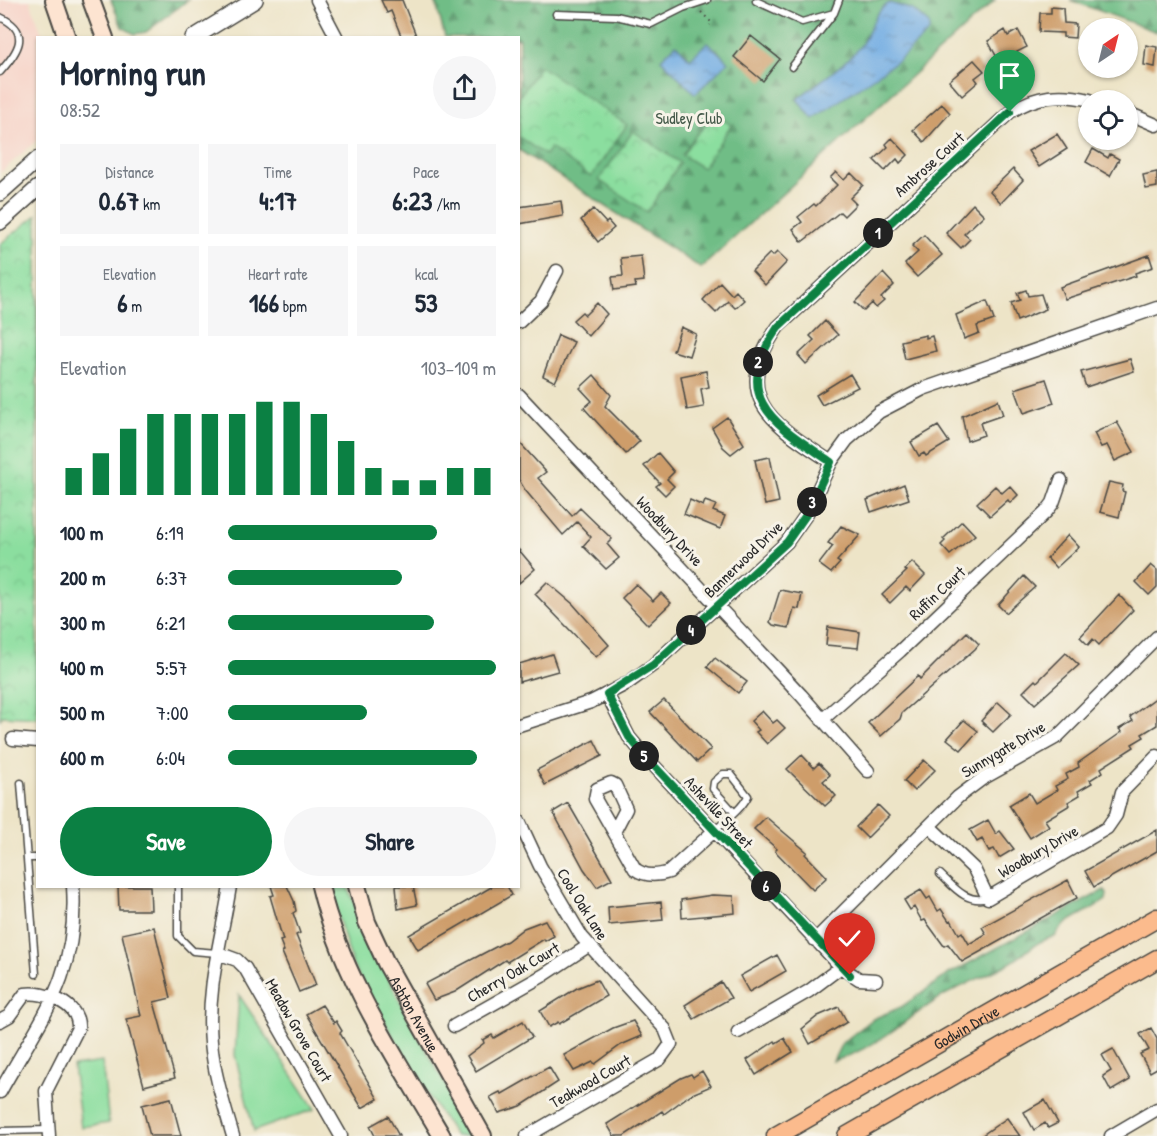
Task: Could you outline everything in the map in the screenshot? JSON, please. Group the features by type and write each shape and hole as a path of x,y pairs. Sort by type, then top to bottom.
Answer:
{"main road":[{"path":"54,0 66,36"},
{"path":"91,0 104,36"},
{"path":"321,888 339,949 352,978 442,1136"},
{"name":"Ashton Avenue","path":"358,888 367,922 386,963 483,1136"},
{"name":"Godwin Drive","path":"776,1136 1157,918"},
{"path":"847,1136 1157,959"}],"street":[{"path":"196,36 255,0"},
{"path":"317,0 336,36"},
{"name":"Ambrose Court","path":"831,462 783,429 760,397 757,375 760,356 778,327 1010,112 1032,100 1046,96 1062,95 1078,98"},
{"path":"1138,117 1155,125"},
{"path":"0,193 36,161"},
{"path":"0,222 36,190"},
{"path":"520,321 541,301 557,271"},
{"name":"Bannerwood Drive","path":"520,725 607,694 653,665 796,531 831,462 862,425 893,403 923,389 1157,308"},
{"name":"Woodbury Drive","path":"520,396 868,771"},
{"name":"Ruffin Court","path":"822,720 900,651 1046,512 1056,497 1061,480"},
{"name":"Sunnygate Drive","path":"815,940 968,789 1065,731 1157,637"},
{"name":"Asheville Street","path":"607,694 629,737 815,940 841,967 859,979 876,980"},
{"path":"13,739 36,741"},
{"name":"Woodbury Drive","path":"928,826 974,869 988,898 1107,828 1116,815 1122,792 1157,756"},
{"path":"614,832 635,869 646,875 660,875 669,872 714,831"},
{"name":"Cool Oak Lane","path":"522,839 588,946 665,1029 671,1044 667,1052"},
{"path":"0,1092 53,998 66,969 75,930 74,888"},
{"path":"230,888 212,994 211,1042 215,1070 232,1136"},
{"name":"Cherry Oak Court","path":"454,1026 544,975 588,946"},
{"name":"Meadow Grove Court","path":"218,953 237,960 245,968 341,1136"},
{"path":"738,1032 809,991 841,967"},
{"path":"0,1021 9,1016 25,994 37,992 53,998 68,1008 78,1022 78,1028 46,1091 49,1133"},
{"name":"Teakwood Court","path":"528,1136 660,1059 667,1052"},
{"path":"1111,1136 1157,1109"}],"lane":[{"path":"556,14 616,16 651,24 683,8 707,0"},
{"path":"763,0 756,2 802,22 834,13"},
{"path":"792,67 834,13 839,0"},
{"path":"0,17 13,25 20,39 19,51 0,72"},
{"path":"714,831 746,801 747,792 731,774 723,774 714,782 713,789 734,812"},
{"path":"21,783 36,974"},
{"path":"27,858 36,858"},
{"path":"940,873 964,897 972,900 988,898"},
{"path":"178,888 178,936 193,951 218,953"},
{"path":"0,1131 49,1133"}],"path":[{"path":"701,12 712,23 710,25"}],"shaded area":[{"path":"0,0 30,0 43,36 36,36 36,141 0,173"}],"green space":[{"path":"111,0 188,0 146,32 135,34 122,27"},
{"name":"Sudley Club","path":"435,0 995,0 701,268 520,151 520,36 445,36"},
{"path":"1070,0 1157,0 1157,32 1138,25 1138,18 1119,18"},
{"path":"540,66 627,125 591,177 550,148 545,155 520,138 520,96"},
{"path":"716,115 731,125 703,168 682,155 695,136"},
{"path":"633,131 680,163 647,212 599,180"},
{"path":"36,216 36,718 2,716 0,720 0,244"},
{"path":"329,888 348,888 391,983 475,1136 455,1136 416,1077 353,966"},
{"path":"1104,890 1107,894 1106,900 1064,926 1055,937 1036,944 1014,961 944,996 874,1043 833,1061 842,1043 873,1019 901,1007 949,974"},
{"path":"239,995 315,1109 254,1131 235,1055"},
{"path":"102,1062 109,1123 81,1127 73,1066"}],"water":[{"path":"890,3 913,10 929,24 929,32 900,59 813,119 797,99 853,55 880,11"},
{"path":"708,42 728,62 695,94 661,59 676,44 690,59"}],"building":[{"path":"381,0 402,0 416,36 401,36 391,11 387,13"},
{"path":"1051,7 1063,8 1064,23 1076,24 1075,38 1063,37 1063,33 1039,32 1040,13 1051,13"},
{"path":"1005,30 1008,36 1018,30 1027,47 999,61 988,41"},
{"path":"751,36 780,59 763,81 734,57"},
{"path":"1146,45 1157,47 1155,67 1144,65"},
{"path":"974,60 984,71 975,78 978,82 962,96 949,81"},
{"path":"942,104 950,113 924,142 913,130"},
{"path":"1057,134 1067,149 1039,167 1028,151"},
{"path":"892,138 908,155 900,163 897,159 885,171 874,160 888,147 886,144"},
{"path":"1092,150 1108,158 1110,154 1119,159 1110,176 1086,162"},
{"path":"1013,169 1023,180 1001,203 990,191"},
{"path":"836,172 844,180 851,173 863,185 850,198 856,204 844,216 840,212 802,242 793,229 802,222 798,217 814,204 816,206 837,185 830,178"},
{"path":"1157,172 1157,187 1146,189 1143,175"},
{"path":"561,201 563,216 520,224 520,207"},
{"path":"973,204 984,215 964,234 970,239 961,248 946,233"},
{"path":"593,209 614,228 598,242 581,220"},
{"path":"924,235 942,255 917,277 905,264 918,252 912,246"},
{"path":"777,252 787,262 765,285 752,271 770,253 773,256"},
{"path":"1149,255 1153,267 1135,273 1136,276 1065,299 1060,287"},
{"path":"641,256 644,281 635,282 636,287 614,290 612,277 623,276 621,258"},
{"path":"883,273 894,285 881,298 884,301 876,308 872,303 864,311 855,302"},
{"path":"720,282 732,295 736,291 744,300 735,308 728,301 716,313 703,300"},
{"path":"1026,290 1028,296 1041,294 1046,309 1017,321 1011,303 1020,300 1017,293"},
{"path":"987,301 994,320 977,326 979,333 964,339 956,315"},
{"path":"597,303 607,314 588,336 573,320 582,312 585,315"},
{"path":"825,321 838,335 806,364 798,355 814,340 810,336"},
{"path":"681,327 696,334 689,356 673,351"},
{"path":"558,335 574,342 555,382 543,376"},
{"path":"926,335 926,338 932,336 936,351 905,359 901,341"},
{"path":"1130,359 1134,371 1086,387 1081,372"},
{"path":"706,371 709,387 701,389 704,407 687,410 681,376"},
{"path":"850,374 858,387 822,405 816,395"},
{"path":"594,375 611,395 605,406 640,441 626,454 584,408 592,401 580,388"},
{"path":"1046,379 1054,403 1024,413 1015,389"},
{"path":"998,400 1003,415 980,423 984,435 967,441 962,416"},
{"path":"727,417 744,444 731,454 723,447 712,428"},
{"path":"1117,422 1134,452 1115,461 1107,445 1101,447 1094,433"},
{"path":"938,426 949,442 926,456 924,453 919,456 911,442"},
{"path":"520,443 546,472 538,478 572,516 580,508 612,539 607,544 619,558 606,569 583,546 591,537 577,522 563,535 520,482"},
{"path":"658,453 674,472 667,479 674,486 665,495 656,486 660,483 644,466"},
{"path":"770,457 779,502 765,505 755,460"},
{"path":"1109,482 1123,485 1122,491 1125,492 1119,517 1100,512"},
{"path":"904,484 909,499 871,512 867,500"},
{"path":"995,486 1002,493 1010,486 1018,495 1010,503 1008,500 990,516 977,503"},
{"path":"690,500 703,506 705,501 716,505 713,511 725,516 720,529 684,514"},
{"path":"962,521 975,535 950,555 941,545 945,541 943,539"},
{"path":"841,526 860,535 837,561 840,563 831,573 819,564 833,546 828,543"},
{"path":"1068,535 1079,547 1056,568 1047,558"},
{"path":"520,551 535,569 520,582"},
{"path":"912,562 925,575 910,591 906,587 890,603 882,595 907,571 905,570"},
{"path":"1151,565 1157,570 1157,587 1149,595 1136,582"},
{"path":"1024,576 1035,587 1006,613 998,605"},
{"path":"547,582 573,604 609,645 596,657 535,594"},
{"path":"636,584 653,601 661,593 671,603 648,625 622,598"},
{"path":"780,590 802,594 799,609 794,608 789,628 773,625 770,622"},
{"path":"1119,595 1133,610 1099,645 1093,639 1088,645 1080,637"},
{"path":"828,627 860,632 858,648 826,645"},
{"path":"967,632 979,644 975,649 902,713 900,719 881,736 868,723 918,676 920,679"},
{"path":"1066,653 1079,665 1035,704 1023,692 1035,680 1037,682"},
{"path":"552,654 558,671 520,682 520,664"},
{"path":"715,658 747,682 738,693 707,667"},
{"path":"1157,697 1157,725 1142,734 1144,737 1132,744 1134,747 1101,768 1103,772 1090,780 1092,783 1078,791 1080,795 1068,802 1070,805 1045,820 1049,826 1030,838 1009,805 1029,793 1035,803 1057,790 1055,786 1068,779 1066,774 1079,767 1078,763 1122,732 1119,729 1133,721 1130,717"},
{"path":"664,700 711,749 697,762 650,712"},
{"path":"998,702 1011,714 993,732 981,721"},
{"path":"762,711 773,723 777,720 785,728 767,744 756,732 759,730 751,721"},
{"path":"964,720 978,731 961,750 947,739"},
{"path":"594,740 602,756 545,785 537,770"},
{"path":"802,755 814,768 819,763 830,775 823,781 836,796 825,806 787,769"},
{"path":"924,760 935,770 914,791 904,781"},
{"path":"568,803 612,879 597,887 584,869 553,812"},
{"path":"878,805 889,816 867,838 856,827"},
{"path":"766,817 807,852 805,854 827,877 813,890 775,851 777,849 754,829"},
{"path":"988,820 996,834 1000,831 1014,849 999,858 994,849 989,851 982,839 977,842 970,830"},
{"path":"1157,830 1157,851 1094,887 1085,871"},
{"path":"1068,880 1077,898 962,962 948,944 944,946 925,920 922,921 914,907 910,910 904,900 921,890 927,899 930,897 938,911 941,909 949,921 951,920 959,934 962,932 969,944 986,934 982,927"},
{"path":"118,888 150,888 151,910 119,910"},
{"path":"272,888 288,888 294,901 296,911 293,913 300,933 296,935 316,985 299,992 282,952 284,951 280,941 283,940 270,896 274,895"},
{"path":"396,888 413,888 417,905 398,909"},
{"path":"490,888 508,888 512,895 418,950 409,935"},
{"path":"712,895 734,896 735,913 682,918 681,900"},
{"path":"661,902 663,920 609,925 608,907"},
{"path":"545,920 554,936 545,941 544,939 507,962 505,960 455,992 434,1000 425,984 507,941 524,928"},
{"path":"154,927 171,998 154,1002 175,1078 144,1086 126,1019 141,1016 122,934"},
{"path":"777,955 786,971 749,992 740,976"},
{"path":"597,980 606,996 559,1024 558,1022 549,1027 540,1011 577,988"},
{"path":"721,982 731,998 694,1019 685,1005"},
{"path":"322,1005 342,1031 340,1033 378,1099 362,1108 306,1014"},
{"path":"839,1007 847,1022 810,1044 802,1029 818,1016"},
{"path":"523,1021 532,1037 476,1071 467,1056 484,1043 483,1040 492,1035 494,1038"},
{"path":"633,1021 642,1036 621,1045 595,1064 593,1062 574,1071 564,1055 613,1028"},
{"path":"1151,1028 1157,1039 1157,1068 1150,1072 1140,1054 1149,1050 1140,1034"},
{"path":"784,1038 793,1052 756,1075 747,1060 775,1041 776,1043"},
{"path":"1113,1049 1130,1080 1111,1091 1103,1076 1111,1071 1102,1055"},
{"path":"549,1067 558,1082 521,1106 499,1113 490,1097 500,1092 502,1094"},
{"path":"702,1071 711,1086 690,1095 664,1114 662,1111 624,1136 614,1136 607,1124 681,1078 691,1074 693,1077"},
{"path":"171,1098 181,1136 150,1136 142,1105"},
{"path":"1045,1100 1058,1123 1048,1128 1045,1123 1034,1130 1024,1112"},
{"path":"388,1116 399,1136 375,1136 370,1126"},
{"path":"1007,1118 1020,1136 981,1136"}],"route":[{"path":"850,975 644,755 629,737 607,694 628,683 653,665 787,542 806,515 831,462 783,429 773,419 760,397 757,368 760,356 778,327 1010,112"}]}
